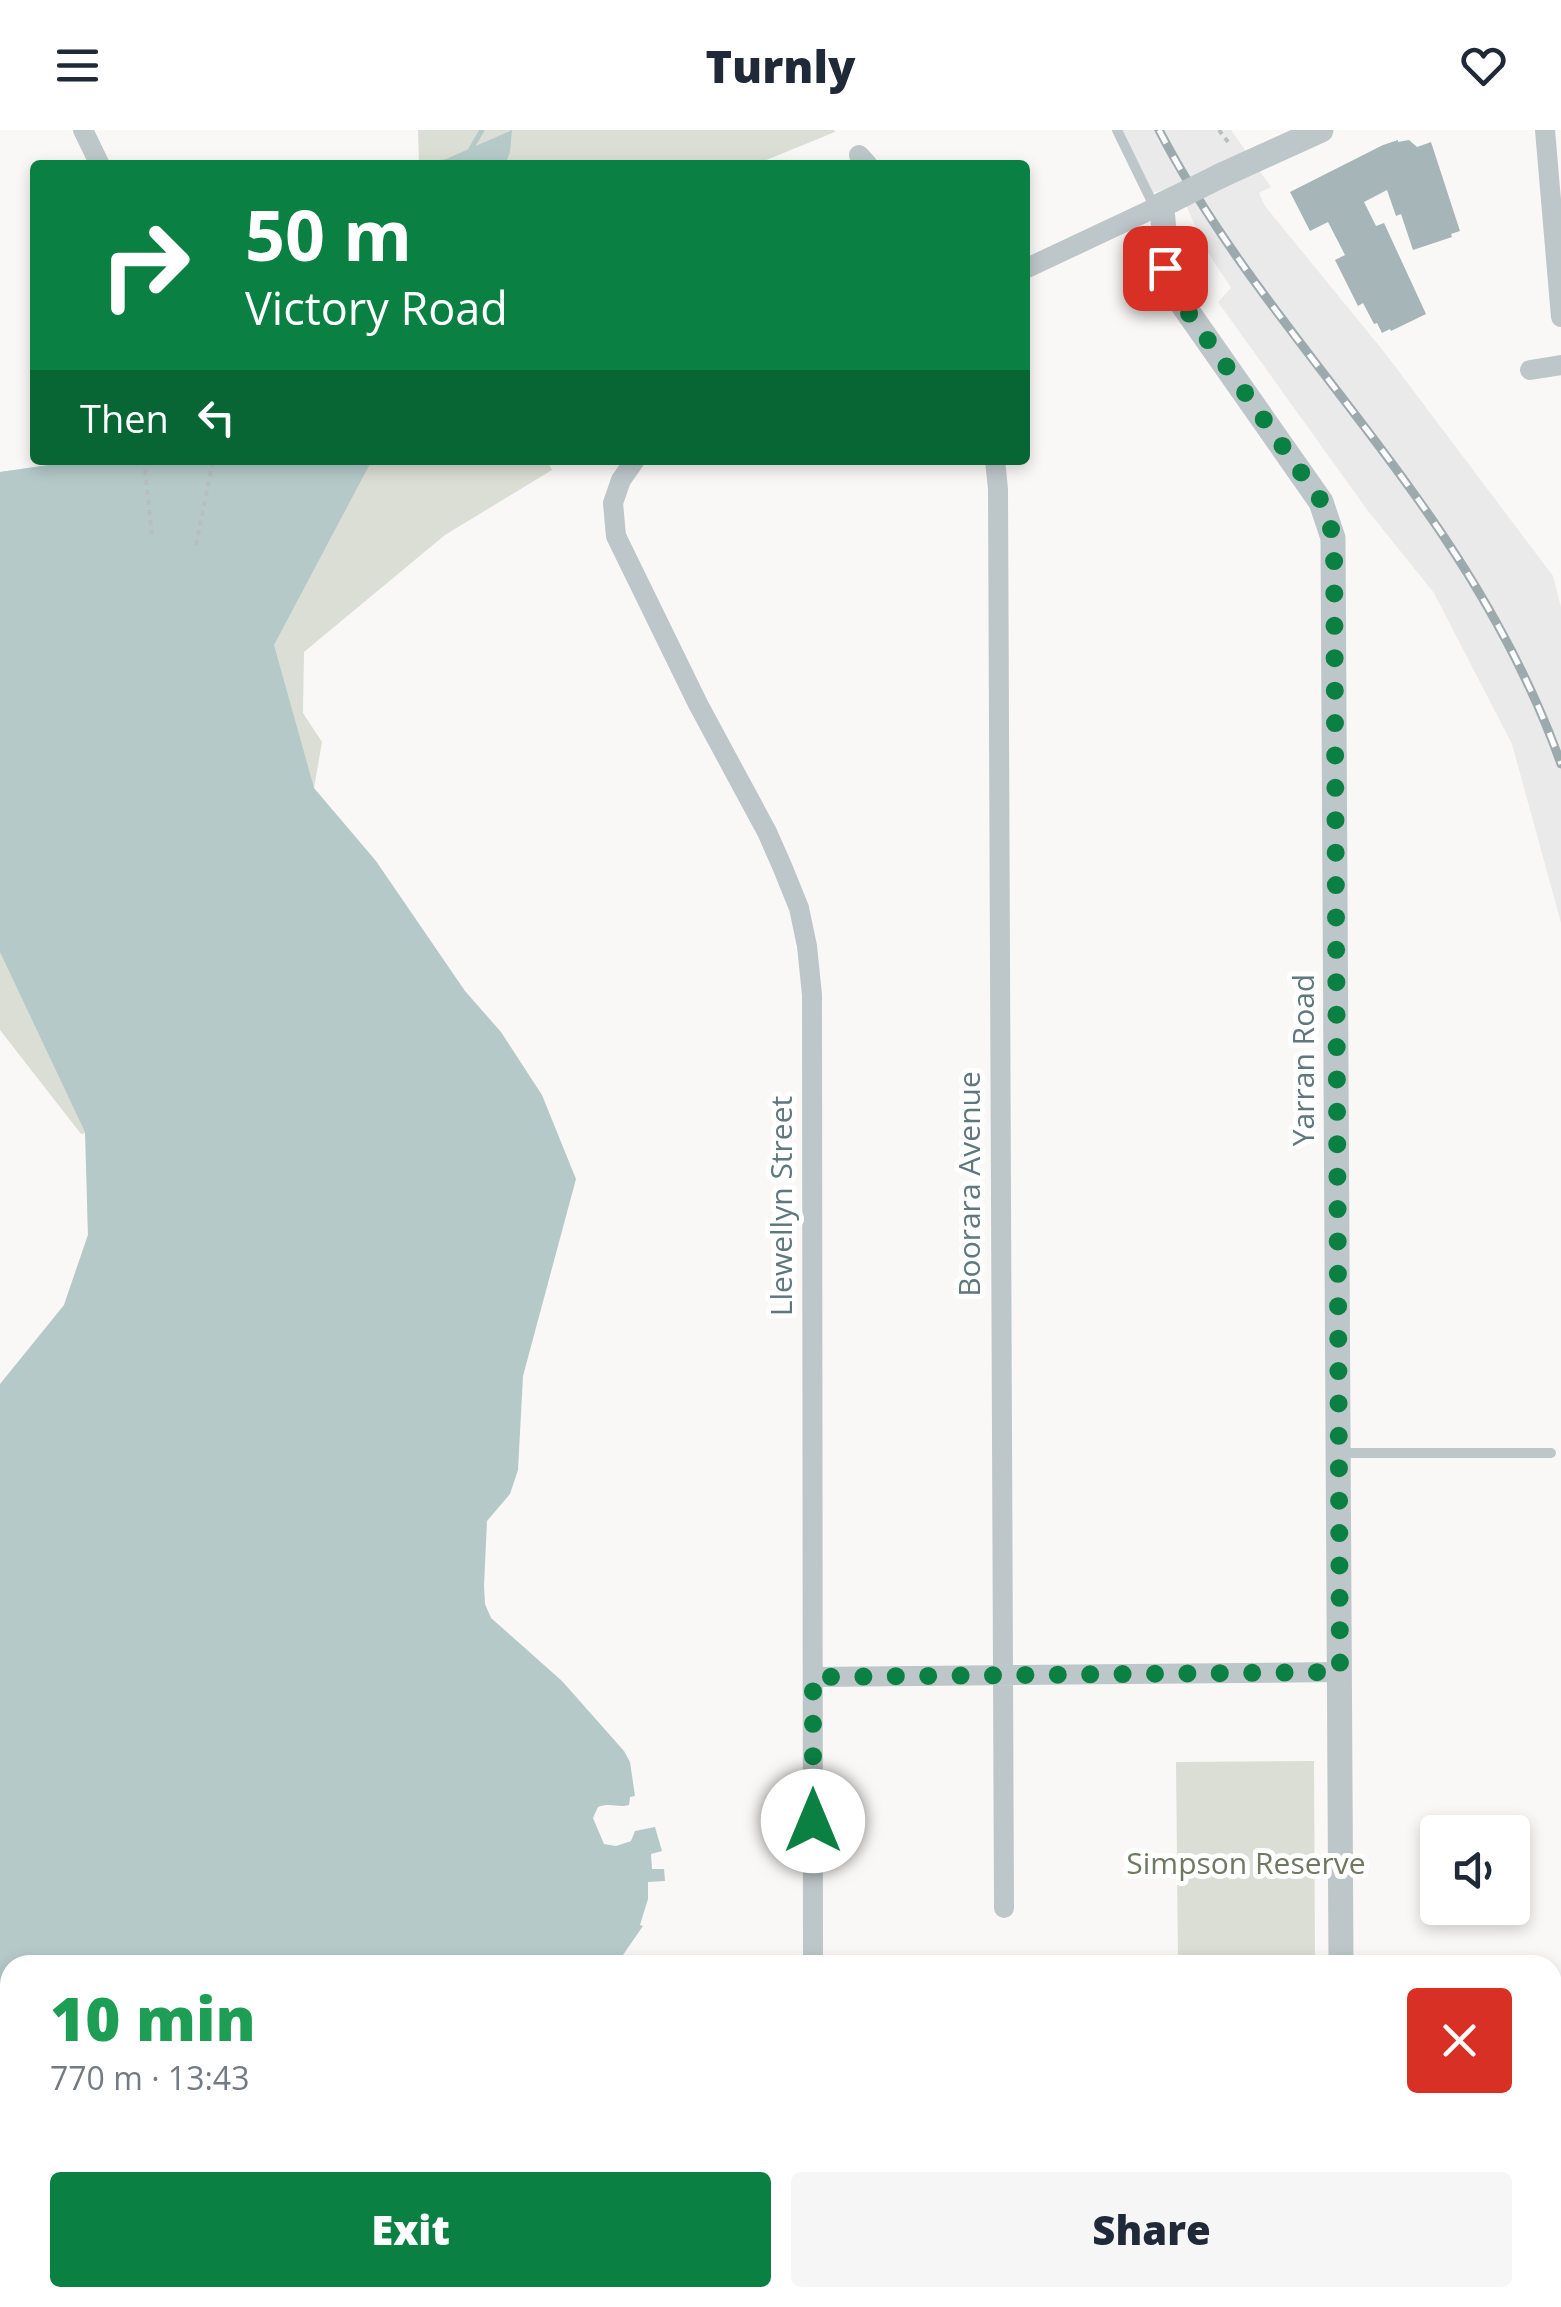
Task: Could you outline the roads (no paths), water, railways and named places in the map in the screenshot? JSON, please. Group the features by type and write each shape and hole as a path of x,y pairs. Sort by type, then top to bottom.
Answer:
{"street":[{"path":"83,130 98,160"},
{"path":"1030,267 1320,130"},
{"path":"1545,130 1561,317"},
{"name":"Yarran Road","path":"1162,204 1165,268 1176,295 1322,502 1334,538 1341,1955"},
{"path":"1530,370 1561,365"},
{"name":"Llewellyn Street","path":"631,465 617,492 613,514 616,536 698,704 767,832 799,908 807,946 812,1014 812,1955"},
{"name":"Boorara Avenue","path":"996,465 1004,1908"},
{"path":"813,1677 1340,1672"}],"lane":[{"path":"1117,130 1162,204"},
{"path":"1338,1452 1551,1453"}],"waterway":[{"path":"471,149 482,130"}],"railway":[{"path":"1159,130 1215,225 1456,555 1515,657 1561,764"}],"park label":[{"name":"Simpson Reserve","path":"1246,1864"}]}
